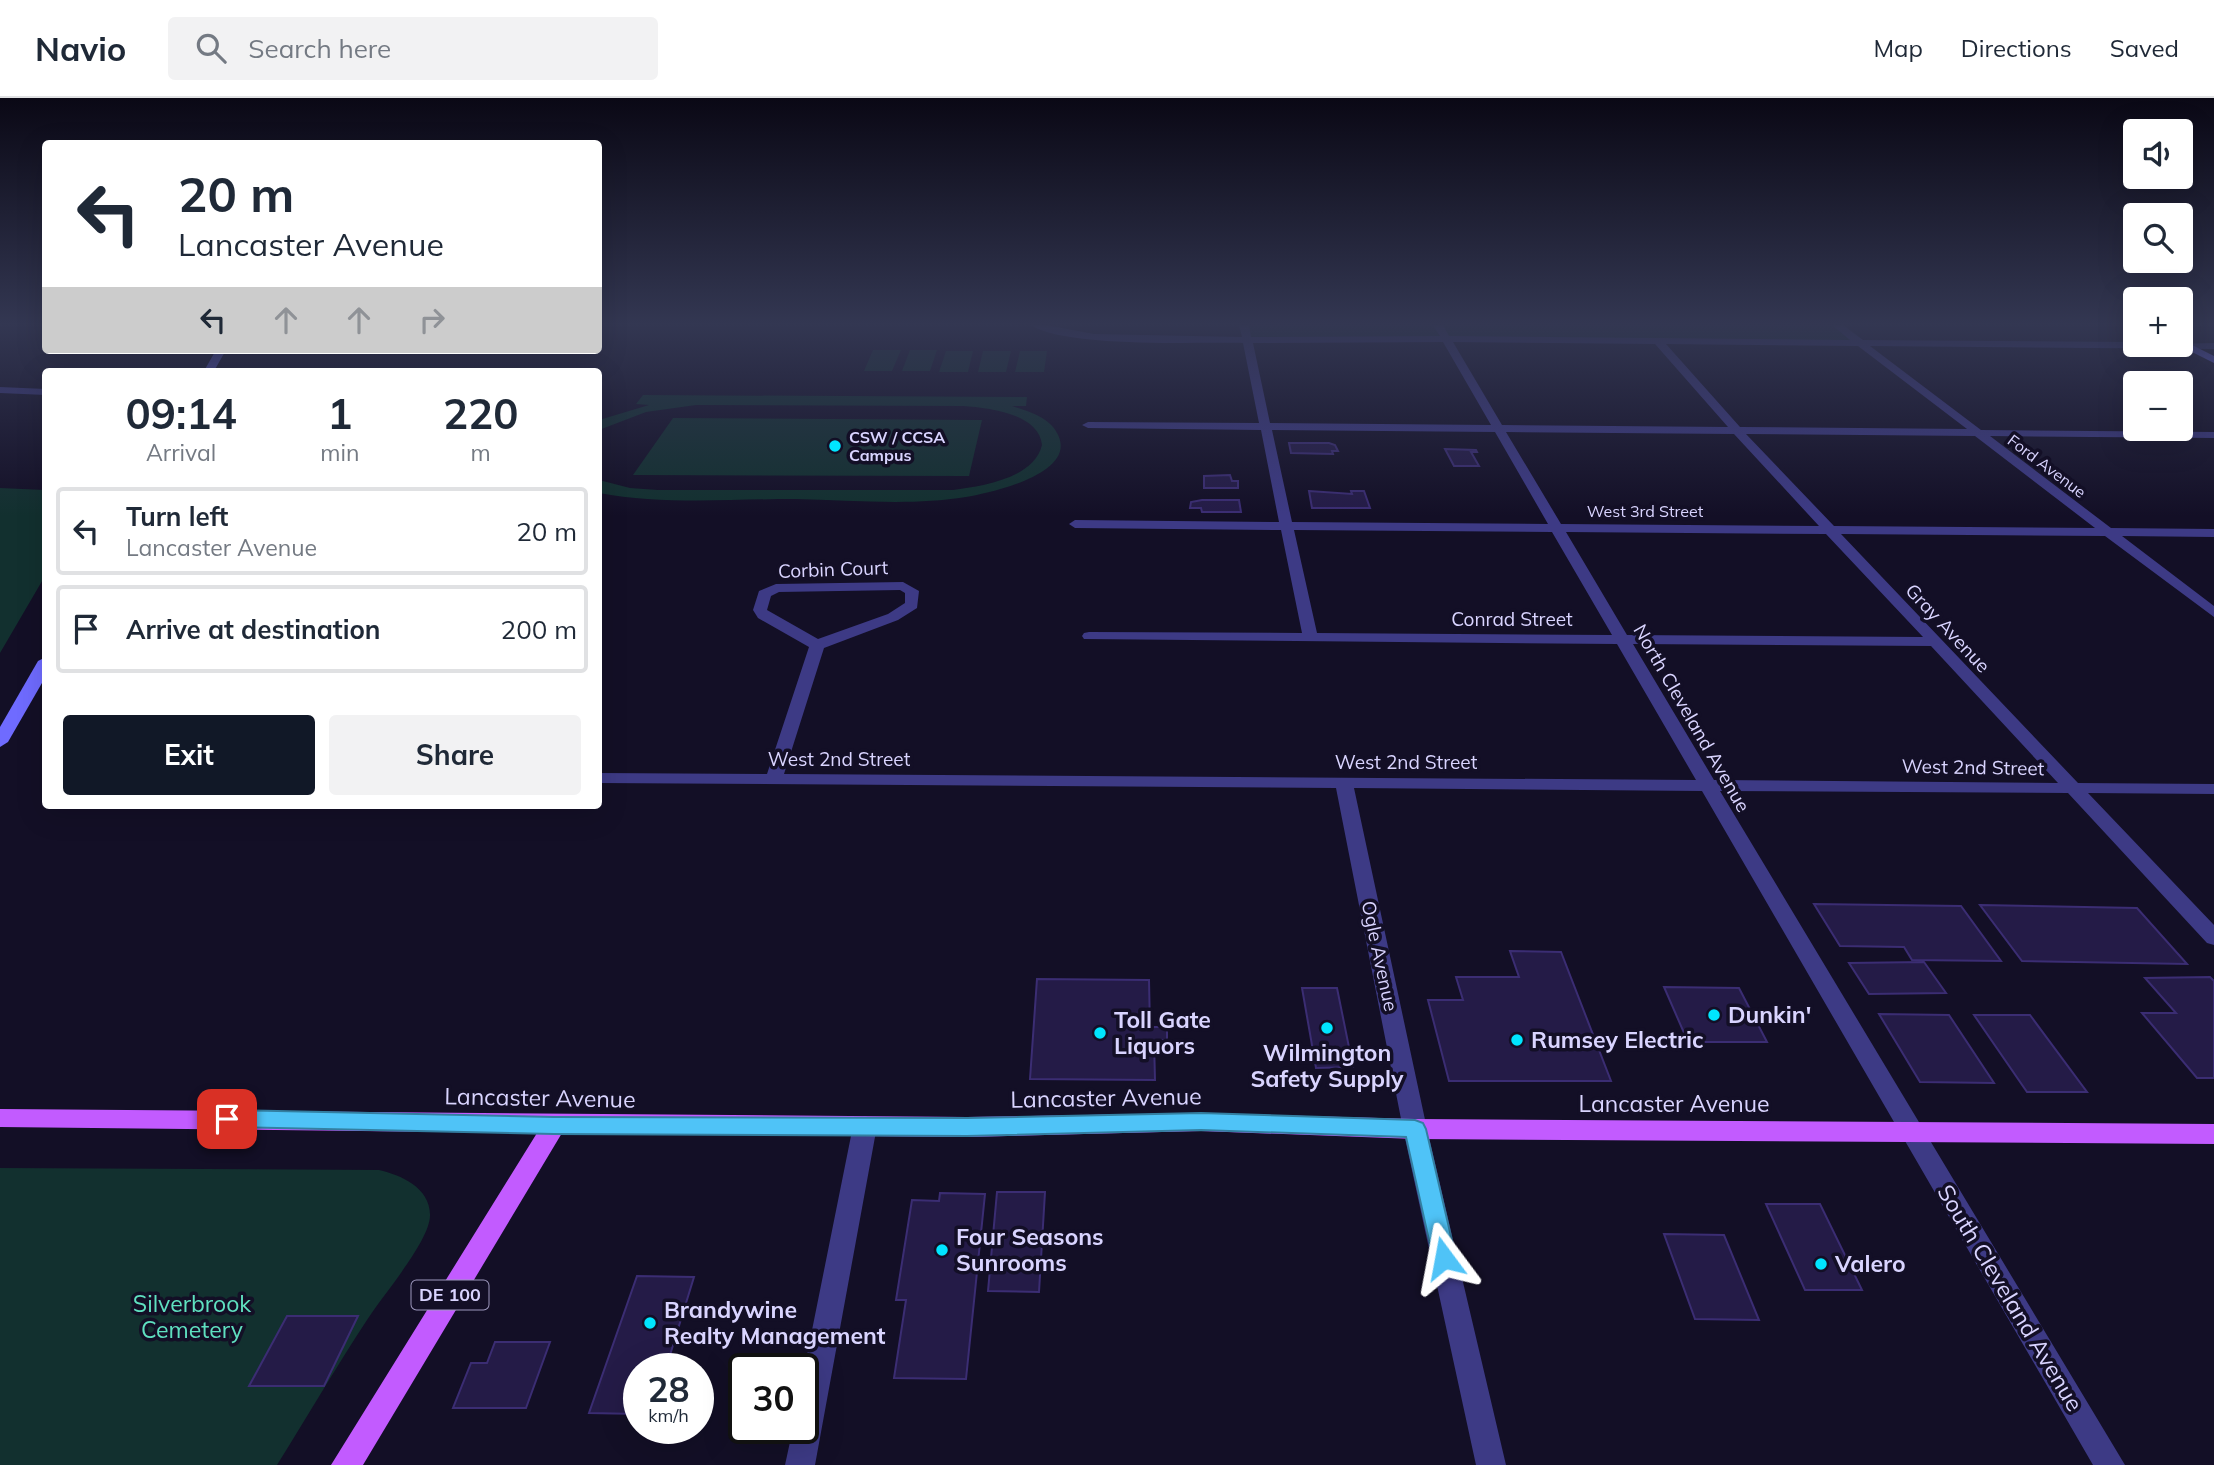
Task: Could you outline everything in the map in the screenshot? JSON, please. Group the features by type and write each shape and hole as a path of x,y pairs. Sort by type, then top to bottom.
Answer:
{"main road":[{"path":"0,741 42,668"},
{"name":"Lancaster Avenue","path":"0,1118 982,1127 1201,1122 1415,1129 2214,1134"},
{"name":"DE 100","path":"346,1465 554,1125"}],"street":[{"path":"1257,389 1310,636"},
{"name":"North Cleveland Avenue","path":"1476,389 1910,1131"},
{"name":"Gray Avenue","path":"1700,389 2214,938"},
{"name":"Ford Avenue","path":"1919,389 2214,613"},
{"path":"0,390 42,392"},
{"path":"1088,425 2214,435"},
{"name":"West 3rd Street","path":"1075,524 2214,533"},
{"name":"Corbin Court","path":"903,586 912,591 912,606 893,617 817,645 763,615 760,610 764,594 776,588 903,586"},
{"name":"Conrad Street","path":"1089,636 1935,642"},
{"path":"774,779 817,645"},
{"name":"West 2nd Street","path":"602,778 2214,789"},
{"name":"Ogle Avenue","path":"1344,783 1415,1129 1491,1465"},
{"path":"800,1465 865,1126"},
{"name":"South Cleveland Avenue","path":"1910,1131 2110,1465"}],"green space":[{"path":"643,395 1027,397 1026,406 1012,406 1038,415 1049,423 1057,433 1061,447 1056,459 1045,470 1030,478 994,491 945,500 672,500 602,494 602,481 630,488 658,490 953,490 991,483 1018,473 1037,457 1042,445 1039,434 1022,419 985,408 963,406 696,405 646,412 602,429 602,419 649,405 636,404"},
{"path":"673,418 982,420 969,476 633,475"},
{"path":"0,488 42,490 42,581 0,653"},
{"name":"Silverbrook Cemetery","path":"0,1168 379,1170 405,1179 420,1190 426,1198 430,1216 428,1227 414,1254 355,1338 277,1465 0,1465"}],"building":[{"path":"1289,443 1329,443 1335,445 1338,451 1332,451 1333,454 1291,453"},
{"path":"1445,449 1476,450 1477,452 1471,452 1479,466 1454,466"},
{"path":"1230,475 1232,481 1238,481 1238,488 1204,488 1204,476"},
{"path":"1309,491 1352,494 1351,491 1364,491 1370,508 1312,508"},
{"path":"1239,500 1241,512 1202,512 1201,508 1190,508 1191,502"},
{"path":"1814,904 1961,906 2001,961 1912,960 1904,947 1840,946"},
{"path":"1980,905 2137,908 2187,964 2022,961"},
{"name":"Rumsey Electric","path":"1510,951 1561,952 1611,1081 1449,1081 1428,1000 1463,1000 1456,977 1519,977"},
{"path":"1924,962 1946,993 1869,994 1849,963"},
{"path":"2210,977 2214,981 2214,1078 2197,1078 2142,1013 2176,1013 2145,978"},
{"name":"Toll Gate Liquors","path":"1037,979 1149,980 1150,1027 1167,1027 1167,1040 1154,1040 1155,1080 1030,1079"},
{"name":"Dunkin'","path":"1664,987 1739,988 1767,1042 1688,1042"},
{"name":"Wilmington Safety Supply","path":"1302,988 1337,988 1353,1067 1316,1068"},
{"path":"1879,1014 1949,1015 1994,1083 1920,1082"},
{"path":"1974,1015 2030,1015 2087,1092 2027,1092"},
{"path":"997,1192 1045,1192 1039,1292 988,1291"},
{"name":"Four Seasons Sunrooms","path":"940,1193 985,1194 966,1379 894,1378 906,1300 896,1300 912,1200 939,1201"},
{"name":"Valero","path":"1766,1204 1820,1204 1862,1290 1805,1290"},
{"path":"1664,1234 1724,1235 1759,1320 1695,1319"},
{"name":"Brandywine Realty Management","path":"637,1276 694,1277 671,1353 623,1353 623,1414 589,1413"},
{"path":"287,1316 358,1316 324,1386 249,1386"},
{"path":"495,1342 550,1342 526,1408 453,1408 471,1363 487,1363"}],"place":[{"name":"CSW / CCSA Campus","path":"835,446"},
{"name":"Dunkin'","path":"1714,1015"},
{"name":"Wilmington Safety Supply","path":"1327,1028"},
{"name":"Toll Gate Liquors","path":"1100,1033"},
{"name":"Rumsey Electric","path":"1517,1040"},
{"name":"Four Seasons Sunrooms","path":"942,1250"},
{"name":"Valero","path":"1821,1264"},
{"name":"Brandywine Realty Management","path":"650,1323"}],"route":[{"path":"227,1119 554,1125 967,1127 1201,1122 1415,1129 1444,1258"}]}
